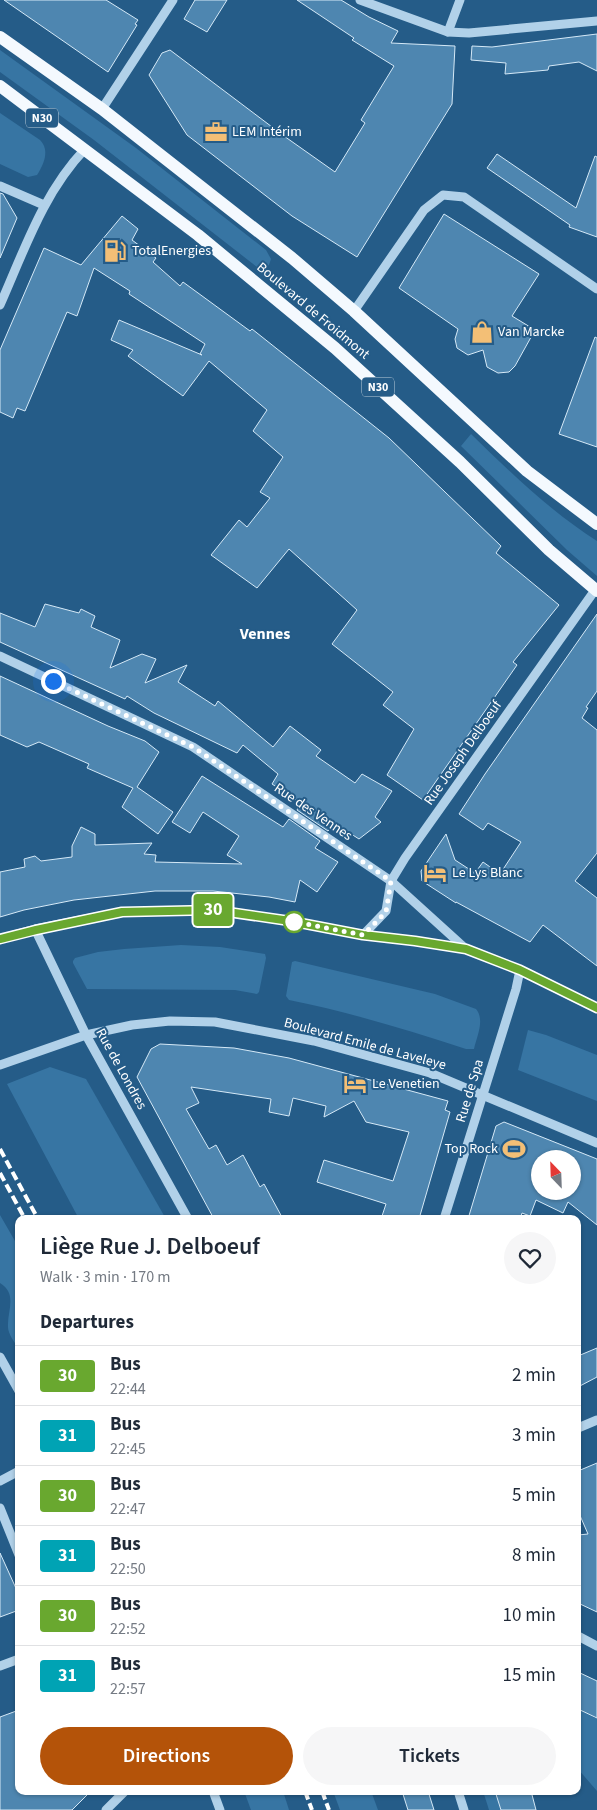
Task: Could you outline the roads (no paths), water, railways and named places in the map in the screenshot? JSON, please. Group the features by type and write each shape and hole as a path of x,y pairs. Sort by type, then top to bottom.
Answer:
{"main road":[{"name":"Boulevard de Froidmont","path":"0,37 102,109 292,258 354,311 527,471 597,524"},
{"name":"N30","path":"0,86 85,149"},
{"name":"Boulevard de Froidmont","path":"85,149 198,235 338,350 460,462 549,550 596,590"}],"street":[{"path":"102,109 173,0"},
{"path":"360,0 448,32 469,33 597,21"},
{"path":"448,32 460,0"},
{"path":"0,305 44,204 70,165 85,149"},
{"path":"0,186 44,204"},
{"path":"354,311 424,210 443,195 464,197 597,289"},
{"name":"Rue Joseph Delboeuf","path":"363,935 386,912 391,881 405,858 596,590"},
{"name":"Rue des Vennes","path":"0,656 193,747 391,881 466,949 520,970 597,1008"},
{"path":"0,939 122,912 214,910 290,921 363,935 466,949"},
{"name":"Rue de Londres","path":"36,930 86,1035 186,1215"},
{"name":"Rue de Spa","path":"445,1215 516,989 520,970"},
{"name":"Boulevard Emile de Laveleye","path":"0,1065 86,1035 132,1025 170,1021 215,1022 323,1044 430,1073 597,1143"},
{"path":"0,1357 15,1384"},
{"path":"581,1427 597,1420"},
{"path":"0,1481 15,1473"},
{"path":"0,1508 15,1545"},
{"path":"581,1638 597,1646"},
{"path":"0,1666 15,1660"},
{"path":"106,1810 121,1795"},
{"path":"214,1795 220,1810"},
{"path":"459,1795 464,1810"}],"railway":[{"path":"0,1149 36,1215"},
{"path":"0,1173 23,1215"},
{"path":"306,1795 312,1810"},
{"path":"323,1795 329,1810"}],"place":[{"name":"LEM Intérim","path":"216,132"},
{"name":"TotalEnergies","path":"115,251"},
{"name":"Van Marcke","path":"482,332"},
{"name":"Le Lys Blanc","path":"435,873"},
{"name":"Le Venetien","path":"355,1084"},
{"name":"Top Rock","path":"514,1149"}],"district":[{"name":"Vennes","path":"265,634"}]}
